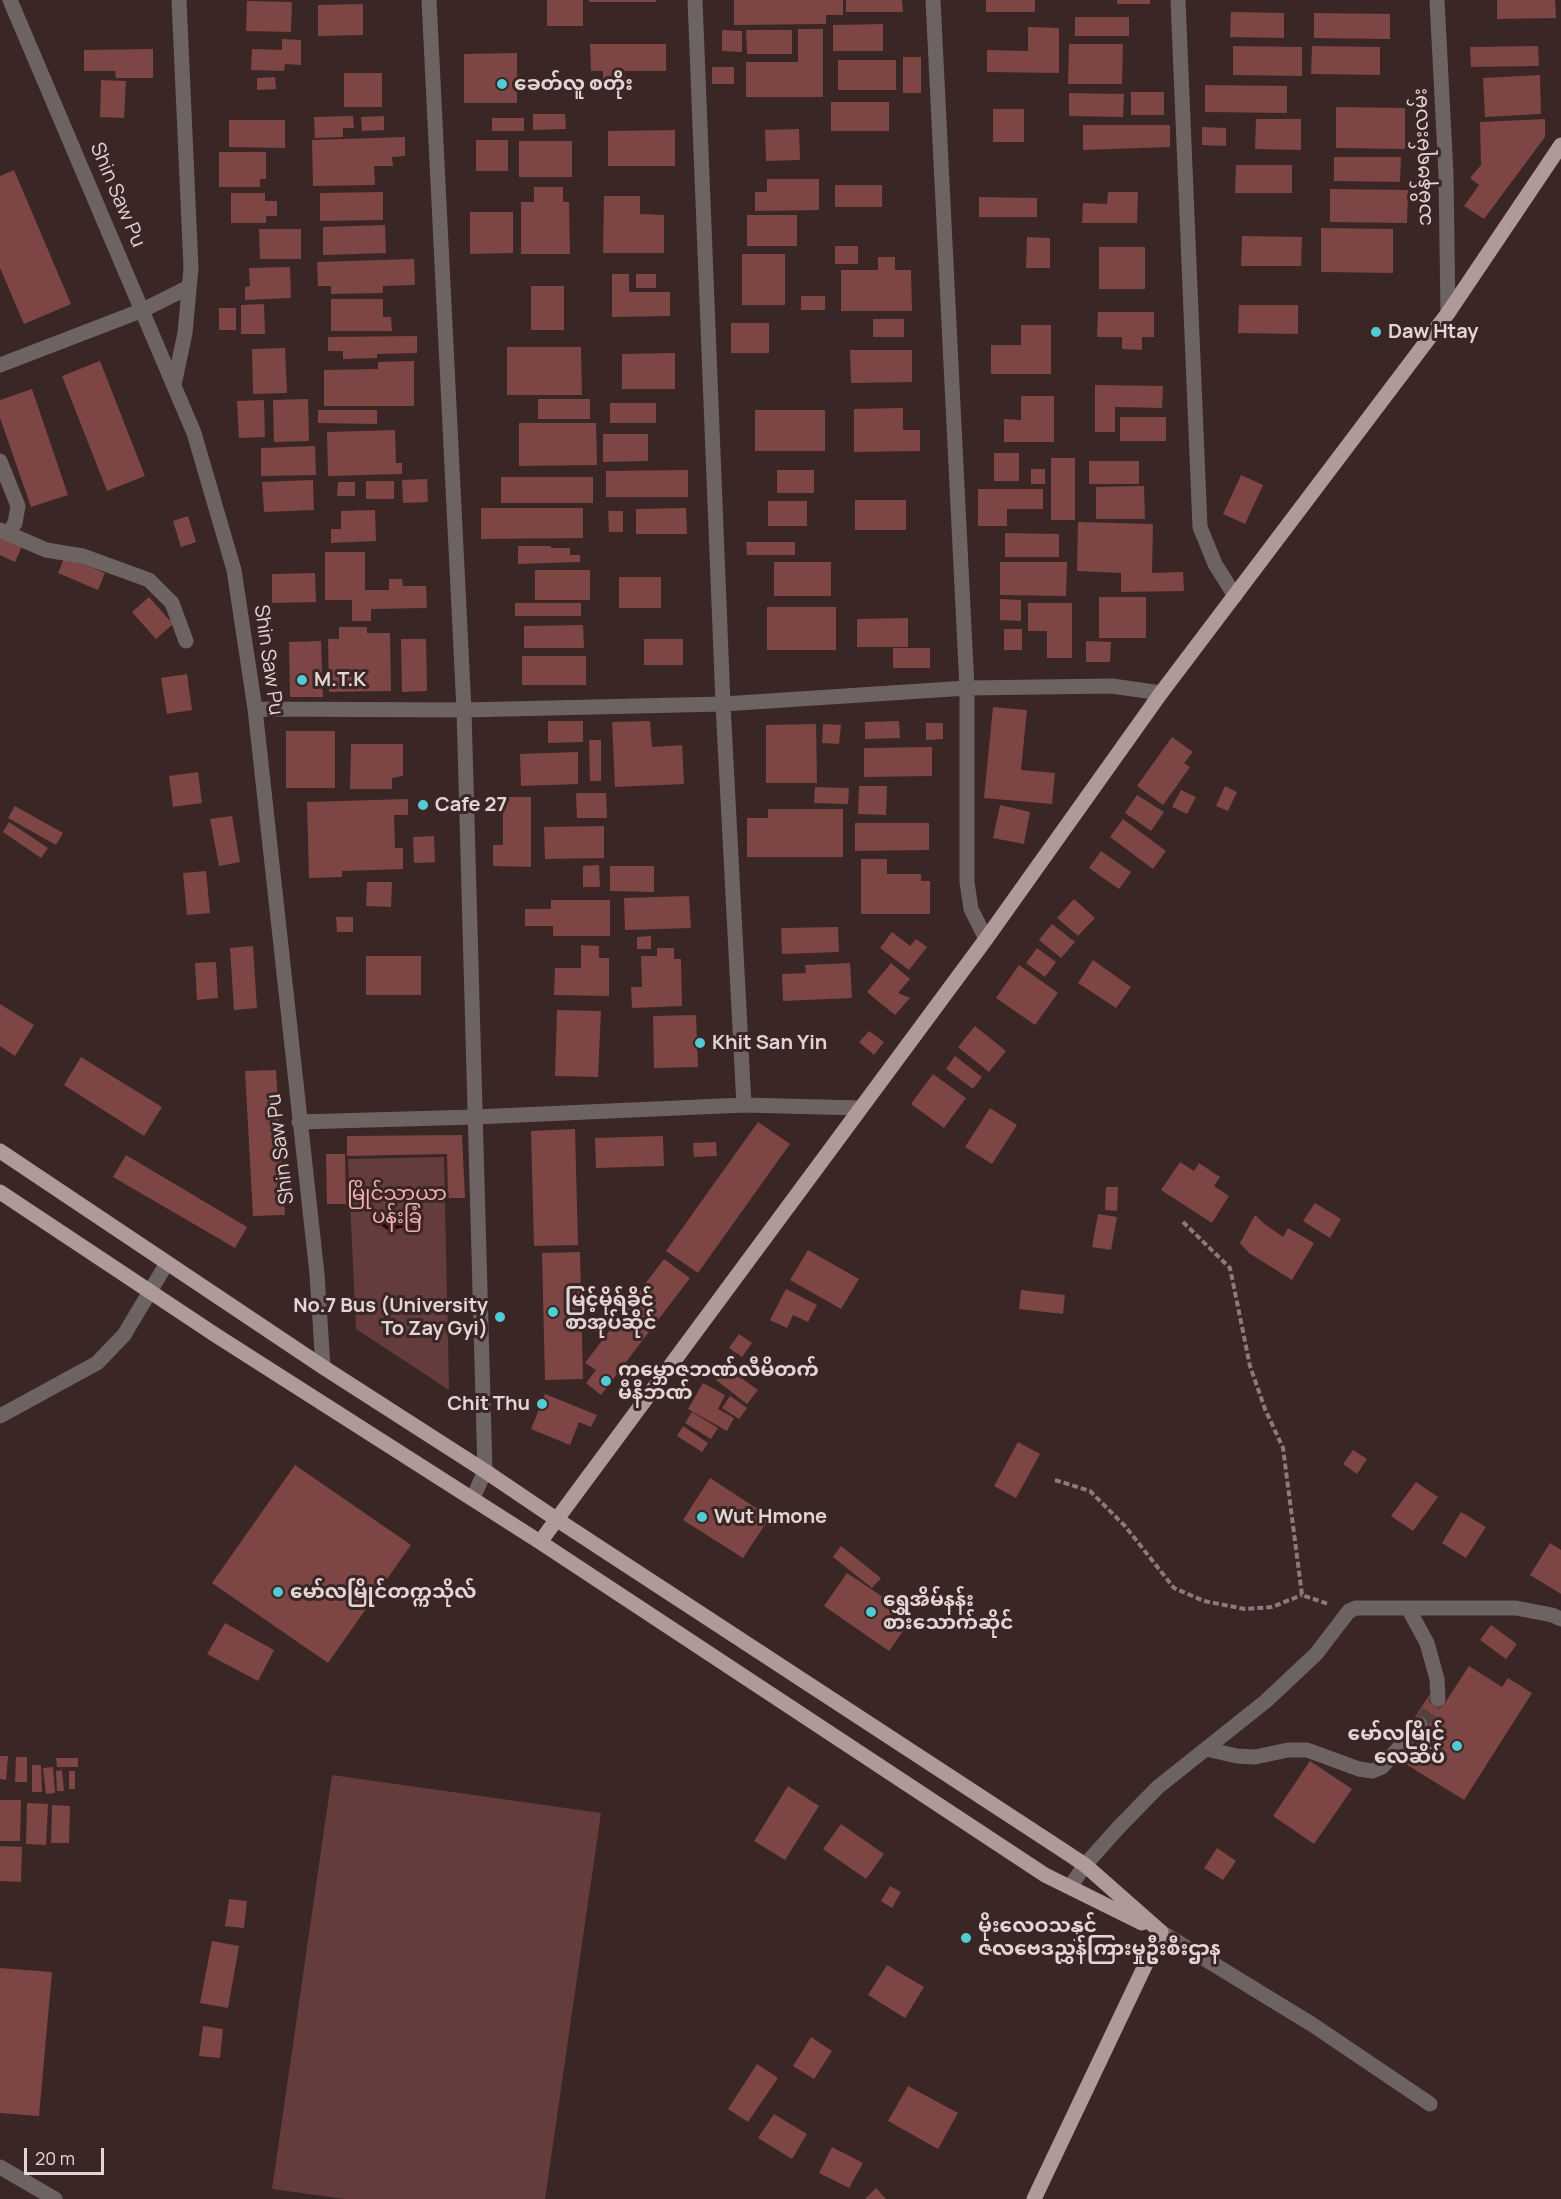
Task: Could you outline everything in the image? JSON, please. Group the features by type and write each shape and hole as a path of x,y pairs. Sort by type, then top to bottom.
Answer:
{"main road":[{"path":"540,1542 986,939 1161,693 1448,313 1561,145"},
{"path":"0,1151 322,1367 485,1471 556,1520 1085,1865 1161,1932"},
{"path":"0,1192 217,1336 473,1498 1045,1875 1161,1932"},
{"path":"1034,2199 1161,1932"}],"street":[{"name":"Shin Saw Pu","path":"10,0 194,433 234,570 255,709 317,1274 322,1367"},
{"path":"174,386 185,333 191,268 179,0"},
{"path":"429,0 464,711 485,1471 473,1498"},
{"path":"695,0 723,704 744,1105"},
{"path":"933,0 967,688 967,882 971,909 986,939"},
{"path":"1178,0 1200,527 1215,564 1235,596"},
{"name":"သမိန်ဗရမ်းလမ်း","path":"1437,0 1446,174 1448,313"},
{"path":"0,366 143,310 189,287"},
{"path":"0,461 18,506 15,523 4,532 46,550 83,556 149,580 172,603 186,641"},
{"path":"255,709 464,711 723,704 967,688 1112,686 1161,693"},
{"path":"299,1122 744,1105 860,1108"},
{"path":"0,1416 97,1363 124,1335 167,1263"},
{"path":"1070,1887 1085,1865 1158,1787 1266,1701 1316,1654 1349,1611 1356,1608 1516,1608 1561,1619"},
{"path":"1408,1608 1427,1643 1437,1679 1437,1699"},
{"path":"1206,1749 1237,1756 1255,1757 1288,1750 1307,1750 1359,1769 1372,1771 1382,1767 1420,1724"},
{"path":"1161,1932 1313,2025 1430,2104"},
{"path":"0,2167 55,2199"}],"path":[{"path":"1183,1222 1230,1268 1250,1366 1283,1448 1302,1595"},
{"path":"1055,1480 1090,1491 1125,1526 1174,1588 1204,1601 1245,1609 1272,1607 1302,1595 1349,1611"}],"green space":[{"name":"မြိုင်သာယာ ပန်းခြံ","path":"444,1157 449,1390 356,1329 348,1159"},
{"path":"332,1775 601,1813 545,2199 345,2199 272,2189"}],"shaded area":[{"path":"398,1210 403,1215 410,1216 422,1211 416,1217 419,1232 409,1226 389,1231 379,1224 379,1219 383,1215"}],"building":[{"path":"547,0 583,0 583,26 547,26"},
{"path":"589,0 656,0 656,2 589,2"},
{"path":"734,0 843,0 843,15 826,15 826,24 734,25"},
{"path":"846,0 902,0 903,12 846,12"},
{"path":"986,0 1035,0 1035,12 986,12"},
{"path":"1117,0 1150,0 1150,4 1117,4"},
{"path":"1497,0 1555,0 1556,18 1497,19"},
{"path":"247,1 292,2 291,32 246,31"},
{"path":"363,4 363,35 318,36 318,5"},
{"path":"1231,12 1284,13 1284,38 1230,37"},
{"path":"1314,13 1390,14 1390,39 1314,38"},
{"path":"1075,17 1129,17 1129,36 1075,36"},
{"path":"883,24 883,51 833,51 833,25"},
{"path":"1028,27 1059,28 1059,73 987,72 987,50 1028,51"},
{"path":"798,29 823,29 823,97 746,97 746,62 798,62"},
{"path":"722,30 742,31 742,52 722,51"},
{"path":"746,30 792,30 792,54 747,54"},
{"path":"282,39 301,40 301,65 285,64 284,71 251,70 252,49 282,50"},
{"path":"590,44 666,44 666,71 625,71 625,88 603,88 603,71 591,71"},
{"path":"1069,44 1123,44 1122,84 1068,84"},
{"path":"1233,46 1302,47 1302,76 1233,75"},
{"path":"1312,46 1380,47 1380,75 1311,74"},
{"path":"1538,46 1539,66 1471,67 1470,47"},
{"path":"153,49 153,78 116,78 115,71 84,71 84,50"},
{"path":"517,53 517,103 464,103 464,54"},
{"path":"903,57 921,57 921,93 903,93"},
{"path":"838,60 896,60 896,90 838,90"},
{"path":"712,67 734,67 734,84 712,84"},
{"path":"344,73 382,73 382,107 344,107"},
{"path":"1540,75 1541,114 1485,117 1483,78"},
{"path":"275,77 276,89 257,90 257,78"},
{"path":"101,80 126,81 124,118 100,117"},
{"path":"1205,85 1287,86 1287,113 1205,112"},
{"path":"1131,92 1164,92 1164,115 1131,115"},
{"path":"1069,93 1124,94 1123,117 1069,116"},
{"path":"831,102 889,102 889,131 831,131"},
{"path":"1336,107 1405,108 1405,149 1336,148"},
{"path":"993,109 1024,109 1024,142 993,142"},
{"path":"533,114 565,114 566,129 533,130"},
{"path":"353,116 354,128 343,128 343,137 315,138 314,117"},
{"path":"384,116 384,130 362,131 361,117"},
{"path":"492,118 524,118 524,131 492,131"},
{"path":"1256,119 1301,119 1301,150 1255,149"},
{"path":"1545,119 1545,137 1484,219 1464,206 1479,185 1470,178 1481,165 1480,122"},
{"path":"229,120 285,120 285,148 229,147"},
{"path":"1083,125 1170,125 1170,147 1083,150"},
{"path":"1202,127 1226,128 1226,146 1202,145"},
{"path":"799,129 800,160 766,161 765,130"},
{"path":"675,130 675,166 608,166 608,131"},
{"path":"405,137 405,156 392,157 393,166 374,166 375,185 313,186 312,140"},
{"path":"476,140 508,140 508,171 476,171"},
{"path":"519,141 572,141 572,177 519,177"},
{"path":"219,152 266,152 266,179 260,179 260,187 219,187"},
{"path":"1334,157 1401,157 1400,182 1334,181"},
{"path":"1236,165 1292,165 1292,193 1235,193"},
{"path":"14,170 71,304 24,324 0,268 0,176"},
{"path":"767,179 819,179 819,210 755,211 755,192 767,192"},
{"path":"835,185 882,185 882,207 835,207"},
{"path":"534,187 563,187 563,202 569,202 570,254 521,254 521,202 534,202"},
{"path":"1330,189 1408,190 1407,223 1330,222"},
{"path":"383,192 383,220 320,221 320,193"},
{"path":"1108,192 1138,192 1137,223 1082,223 1083,203 1107,204"},
{"path":"231,193 265,193 265,201 277,201 277,216 266,216 266,223 231,223"},
{"path":"604,196 640,196 640,214 664,215 664,253 603,253"},
{"path":"979,197 1037,198 1037,217 979,217"},
{"path":"470,212 513,212 513,253 470,254"},
{"path":"747,215 797,215 797,246 747,246"},
{"path":"385,225 386,253 323,255 323,227"},
{"path":"1321,228 1393,229 1393,273 1321,272"},
{"path":"259,229 301,229 301,259 260,259"},
{"path":"1242,236 1302,237 1301,266 1241,266"},
{"path":"1027,237 1050,238 1050,268 1026,268"},
{"path":"835,246 858,246 858,264 835,264"},
{"path":"1099,247 1145,247 1145,289 1099,289"},
{"path":"742,254 785,254 785,305 742,305"},
{"path":"878,257 895,257 895,270 911,270 912,311 841,311 841,270 878,270"},
{"path":"414,259 415,285 383,286 383,293 331,294 331,286 318,286 317,262"},
{"path":"290,267 291,298 245,300 245,287 250,286 249,268"},
{"path":"612,274 629,274 629,292 670,292 670,316 612,317"},
{"path":"636,274 656,274 656,288 636,288"},
{"path":"531,286 564,286 564,330 531,330"},
{"path":"801,296 825,296 825,310 801,310"},
{"path":"331,299 383,299 383,317 391,317 392,331 331,331"},
{"path":"264,304 265,334 241,334 241,305"},
{"path":"1239,305 1298,305 1298,334 1238,333"},
{"path":"219,308 236,308 236,330 219,330"},
{"path":"1098,312 1154,312 1154,337 1142,337 1142,350 1122,349 1122,337 1097,337"},
{"path":"873,319 904,319 904,337 873,337"},
{"path":"731,323 769,323 769,353 731,353"},
{"path":"1021,325 1051,325 1051,374 991,374 991,345 1021,345"},
{"path":"417,336 417,353 377,354 377,358 343,359 343,351 328,351 328,337"},
{"path":"507,347 581,347 582,395 507,395"},
{"path":"285,348 287,393 253,394 252,349"},
{"path":"850,350 912,350 912,382 851,383"},
{"path":"675,353 675,389 622,389 622,354"},
{"path":"100,361 145,476 107,491 62,376"},
{"path":"414,361 414,406 324,406 324,370 378,369 378,362"},
{"path":"1095,385 1163,386 1162,408 1115,407 1115,432 1095,432"},
{"path":"32,389 68,495 31,507 0,418 0,400"},
{"path":"1021,396 1054,396 1054,442 1004,442 1004,419 1021,420"},
{"path":"308,399 309,441 274,442 273,400"},
{"path":"538,399 590,399 590,419 538,419"},
{"path":"264,400 265,437 239,438 237,401"},
{"path":"610,403 656,403 656,423 610,423"},
{"path":"903,408 903,430 920,430 920,451 854,452 854,409"},
{"path":"318,410 377,410 377,424 318,423"},
{"path":"755,410 825,410 825,451 755,451"},
{"path":"1120,417 1166,417 1166,441 1120,441"},
{"path":"519,423 596,423 597,465 519,466"},
{"path":"395,430 396,463 402,463 402,474 328,476 327,432"},
{"path":"603,434 648,434 648,461 603,462"},
{"path":"315,446 316,475 261,476 261,448"},
{"path":"994,453 1019,453 1019,481 994,481"},
{"path":"1051,458 1075,458 1075,520 1051,520"},
{"path":"1089,461 1139,461 1139,484 1089,484"},
{"path":"1031,469 1045,469 1045,484 1031,484"},
{"path":"688,470 688,497 606,497 606,471"},
{"path":"777,470 814,470 814,493 777,493"},
{"path":"1241,475 1263,485 1245,524 1223,514"},
{"path":"501,477 593,477 593,503 501,503"},
{"path":"427,479 428,502 403,503 402,480"},
{"path":"313,480 314,510 264,512 262,482"},
{"path":"366,481 394,481 394,499 366,499"},
{"path":"338,482 355,482 355,496 337,496"},
{"path":"1144,486 1145,519 1096,519 1096,487"},
{"path":"978,489 1043,489 1043,509 1007,509 1007,526 978,526"},
{"path":"855,500 906,500 906,530 855,530"},
{"path":"768,501 807,501 807,526 768,526"},
{"path":"481,508 583,508 583,538 481,539"},
{"path":"686,508 687,534 636,534 636,509"},
{"path":"375,510 376,541 331,543 331,529 341,529 341,511"},
{"path":"608,511 623,511 623,532 609,532"},
{"path":"188,516 196,542 181,547 173,521"},
{"path":"1078,522 1153,524 1152,573 1183,572 1184,591 1121,592 1121,573 1077,571"},
{"path":"1005,533 1059,534 1059,557 1005,557"},
{"path":"0,534 23,544 15,562 0,555"},
{"path":"746,542 795,542 795,555 747,555"},
{"path":"518,546 570,548 570,555 580,555 580,562 518,564"},
{"path":"325,552 365,552 365,590 389,590 389,579 402,579 403,586 426,586 427,608 371,609 371,621 352,621 352,600 325,600"},
{"path":"65,556 105,573 98,590 58,573"},
{"path":"774,562 831,562 831,596 774,596"},
{"path":"1000,562 1067,562 1066,596 1000,595"},
{"path":"535,570 590,570 590,600 535,600"},
{"path":"315,573 316,602 272,603 272,574"},
{"path":"619,577 661,577 661,608 619,608"},
{"path":"149,597 173,624 156,639 132,612"},
{"path":"1099,597 1146,597 1146,638 1099,638"},
{"path":"1000,599 1021,600 1021,621 1000,620"},
{"path":"515,603 581,603 581,616 515,616"},
{"path":"1028,603 1072,603 1072,658 1047,658 1047,631 1028,631"},
{"path":"767,607 836,607 836,650 767,650"},
{"path":"908,618 908,647 857,647 857,619"},
{"path":"583,625 584,648 524,648 524,626"},
{"path":"339,627 367,627 367,633 390,633 391,691 329,692 328,639 339,639"},
{"path":"1004,629 1022,629 1022,650 1004,650"},
{"path":"401,639 426,639 427,691 402,692"},
{"path":"644,639 683,639 683,665 644,665"},
{"path":"321,641 323,697 290,697 289,642"},
{"path":"1086,641 1111,642 1110,662 1086,662"},
{"path":"893,648 930,648 930,668 893,668"},
{"path":"522,656 586,656 586,685 522,685"},
{"path":"187,674 192,710 167,714 161,678"},
{"path":"993,707 1027,710 1021,770 1055,773 1052,804 984,798"},
{"path":"548,721 583,721 583,742 548,743"},
{"path":"650,721 652,747 682,745 684,784 615,787 612,722"},
{"path":"899,721 900,738 865,739 865,722"},
{"path":"926,723 943,723 943,739 926,740"},
{"path":"816,724 817,783 766,783 766,725"},
{"path":"823,724 841,725 839,744 822,743"},
{"path":"286,731 335,731 335,788 286,788"},
{"path":"1172,737 1193,752 1184,763 1190,767 1163,805 1137,786"},
{"path":"589,740 601,740 601,781 590,781"},
{"path":"351,744 403,744 403,776 392,778 392,789 350,789"},
{"path":"932,747 932,776 864,777 864,748"},
{"path":"578,752 578,784 521,786 520,754"},
{"path":"198,772 202,803 173,807 169,776"},
{"path":"859,786 887,786 886,815 858,814"},
{"path":"1225,786 1237,792 1228,811 1216,806"},
{"path":"815,787 849,788 848,804 814,803"},
{"path":"1181,790 1196,797 1187,814 1172,807"},
{"path":"576,793 606,793 607,818 577,818"},
{"path":"1137,795 1164,812 1151,831 1125,813"},
{"path":"503,797 531,797 531,867 493,866 493,845 503,845"},
{"path":"408,799 408,815 394,815 395,848 403,848 403,869 342,871 342,877 309,878 307,802"},
{"path":"1000,805 1030,812 1024,844 993,838"},
{"path":"15,806 63,833 56,845 8,818"},
{"path":"768,809 843,809 843,857 747,857 747,818 768,818"},
{"path":"232,816 240,862 219,866 210,819"},
{"path":"1123,819 1166,851 1153,869 1110,837"},
{"path":"9,822 48,848 41,858 3,832"},
{"path":"855,823 929,823 929,850 855,851"},
{"path":"604,826 604,858 545,859 544,827"},
{"path":"434,836 435,862 414,863 413,837"},
{"path":"1101,851 1131,872 1119,889 1089,868"},
{"path":"861,859 887,859 887,874 921,874 921,881 930,881 930,914 861,914"},
{"path":"599,865 600,887 583,887 583,866"},
{"path":"610,866 654,866 654,892 610,891"},
{"path":"206,871 210,913 187,915 183,873"},
{"path":"367,882 392,882 391,907 366,906"},
{"path":"689,896 691,928 625,930 624,898"},
{"path":"1074,899 1095,918 1078,936 1057,918"},
{"path":"551,900 610,900 610,936 553,936 553,926 525,926 525,909 551,909"},
{"path":"336,917 353,917 353,932 337,932"},
{"path":"1052,924 1075,942 1061,958 1039,940"},
{"path":"838,927 839,952 782,954 781,928"},
{"path":"892,932 910,946 916,939 927,947 909,970 880,948"},
{"path":"651,936 651,949 637,949 637,937"},
{"path":"581,945 599,946 599,958 609,958 609,996 554,995 555,968 581,968"},
{"path":"253,946 257,1008 234,1010 230,948"},
{"path":"657,948 674,948 674,959 681,959 682,1006 632,1008 631,987 642,987 641,956 657,956"},
{"path":"1037,948 1056,962 1045,977 1026,963"},
{"path":"366,956 421,956 421,995 366,995"},
{"path":"1093,960 1131,987 1116,1008 1078,983"},
{"path":"216,962 218,998 197,1000 195,963"},
{"path":"850,963 852,998 783,1001 782,974 806,973 805,965"},
{"path":"891,963 910,979 898,993 910,998 895,1015 867,992"},
{"path":"1019,965 1058,993 1035,1025 996,998"},
{"path":"0,1004 34,1025 15,1056 0,1046"},
{"path":"557,1010 601,1011 598,1077 555,1076"},
{"path":"696,1015 698,1067 654,1068 653,1016"},
{"path":"975,1026 1006,1051 989,1072 958,1047"},
{"path":"869,1031 884,1042 874,1055 859,1042"},
{"path":"955,1056 982,1077 973,1089 946,1069"},
{"path":"81,1057 162,1107 144,1136 64,1085"},
{"path":"276,1070 285,1215 253,1216 245,1071"},
{"path":"933,1074 966,1098 944,1128 911,1104"},
{"path":"990,1108 1017,1125 992,1164 965,1147"},
{"path":"758,1122 790,1144 698,1273 666,1251"},
{"path":"575,1129 578,1245 534,1246 531,1131"},
{"path":"462,1135 465,1198 448,1198 447,1154 347,1156 347,1136"},
{"path":"663,1136 664,1166 596,1168 595,1138"},
{"path":"716,1142 717,1156 694,1157 693,1143"},
{"path":"326,1154 345,1154 346,1204 327,1204"},
{"path":"126,1155 247,1227 235,1248 113,1177"},
{"path":"1180,1162 1194,1171 1199,1163 1220,1177 1214,1186 1229,1196 1212,1223 1161,1190"},
{"path":"1106,1187 1118,1187 1117,1211 1105,1210"},
{"path":"1315,1203 1341,1219 1330,1238 1303,1221"},
{"path":"1098,1214 1117,1217 1111,1250 1092,1247"},
{"path":"1255,1215 1283,1237 1288,1228 1314,1243 1292,1280 1249,1253 1240,1243"},
{"path":"808,1250 859,1279 841,1309 790,1280"},
{"path":"580,1252 583,1379 545,1380 542,1253"},
{"path":"664,1259 690,1278 601,1395 586,1383 596,1370 585,1363"},
{"path":"786,1289 817,1305 808,1322 793,1315 787,1328 770,1320"},
{"path":"1021,1290 1065,1295 1063,1314 1019,1309"},
{"path":"739,1334 752,1343 742,1357 729,1348"},
{"path":"726,1367 758,1390 747,1404 716,1380"},
{"path":"703,1383 725,1395 718,1409 734,1418 727,1431 688,1409"},
{"path":"545,1394 597,1415 591,1427 579,1422 570,1445 531,1429"},
{"path":"730,1396 747,1408 739,1419 722,1408"},
{"path":"692,1412 718,1428 711,1439 685,1423"},
{"path":"683,1426 708,1443 702,1452 677,1436"},
{"path":"1018,1442 1040,1454 1016,1498 994,1486"},
{"path":"1353,1450 1367,1459 1357,1474 1343,1464"},
{"path":"295,1465 411,1545 328,1663 212,1583"},
{"path":"710,1478 770,1517 743,1558 683,1520"},
{"path":"1416,1482 1438,1497 1413,1531 1391,1516"},
{"path":"1461,1512 1486,1527 1466,1558 1442,1543"},
{"path":"1550,1543 1561,1550 1561,1594 1530,1575"},
{"path":"841,1546 881,1578 872,1588 833,1557"},
{"path":"847,1573 913,1617 889,1651 824,1606"},
{"path":"225,1623 274,1650 258,1681 207,1654"},
{"path":"1491,1625 1517,1644 1506,1659 1480,1640"},
{"name":"မော်လမြိုင် လေဆိပ်","path":"1469,1666 1502,1687 1508,1678 1532,1693 1464,1800 1404,1763 1426,1728 1413,1720 1430,1694 1445,1703"},
{"path":"0,1756 8,1756 6,1780 0,1779"},
{"path":"16,1757 27,1757 27,1782 15,1782"},
{"path":"56,1758 78,1758 78,1767 57,1767"},
{"path":"1310,1761 1352,1789 1314,1844 1273,1816"},
{"path":"32,1765 41,1765 42,1792 32,1792"},
{"path":"53,1767 55,1793 46,1794 43,1768"},
{"path":"62,1770 64,1791 57,1791 56,1771"},
{"path":"69,1771 75,1771 75,1789 69,1789"},
{"path":"788,1786 819,1806 785,1860 754,1841"},
{"path":"0,1800 21,1800 20,1841 0,1841"},
{"path":"27,1803 48,1804 46,1845 26,1844"},
{"path":"52,1805 70,1806 69,1843 51,1843"},
{"path":"841,1824 884,1854 866,1879 823,1849"},
{"path":"0,1846 22,1847 21,1882 0,1881"},
{"path":"1217,1848 1236,1861 1223,1880 1204,1868"},
{"path":"890,1886 901,1892 892,1908 881,1901"},
{"path":"229,1899 247,1901 244,1928 225,1926"},
{"path":"212,1941 239,1946 228,2008 200,2003"},
{"path":"887,1965 924,1987 905,2018 868,1995"},
{"path":"0,1968 52,1972 39,2116 0,2113"},
{"path":"203,2026 223,2029 220,2058 199,2056"},
{"path":"811,2037 832,2051 814,2079 793,2066"},
{"path":"757,2064 778,2078 748,2122 728,2109"},
{"path":"908,2086 958,2113 938,2149 888,2121"},
{"path":"774,2114 807,2134 792,2159 758,2138"},
{"path":"832,2147 863,2163 849,2188 819,2173"},
{"path":"876,2188 886,2199 865,2199"}],"tunnel":[{"path":"1420,1724 1438,1699"}],"place":[{"name":"ခေတ်လူ စတိုး","path":"502,84"},
{"name":"Daw Htay","path":"1376,332"},
{"name":"M.T.K","path":"302,680"},
{"name":"Cafe 27","path":"423,805"},
{"name":"Khit San Yin","path":"700,1043"},
{"name":"မြင့်မိုရ်ခိုင် စာအုပ်ဆိုင်","path":"553,1312"},
{"name":"No.7 Bus (University To Zay Gyi)","path":"500,1317"},
{"name":"ကမ္ဘောဇဘဏ်လီမိတက် မီနီဘဏ်","path":"606,1381"},
{"name":"Chit Thu","path":"542,1404"},
{"name":"Wut Hmone","path":"702,1517"},
{"name":"မော်လမြိုင်တက္ကသိုလ်","path":"278,1592"},
{"name":"ရွှေအိမ်နန်း စားသောက်ဆိုင်","path":"871,1612"},
{"name":"မော်လမြိုင် လေဆိပ်","path":"1457,1746"},
{"name":"မိုးလေဝသနှင့် ဇလဗေဒညွှန်ကြားမှုဦးစီးဌာန","path":"966,1938"}]}
